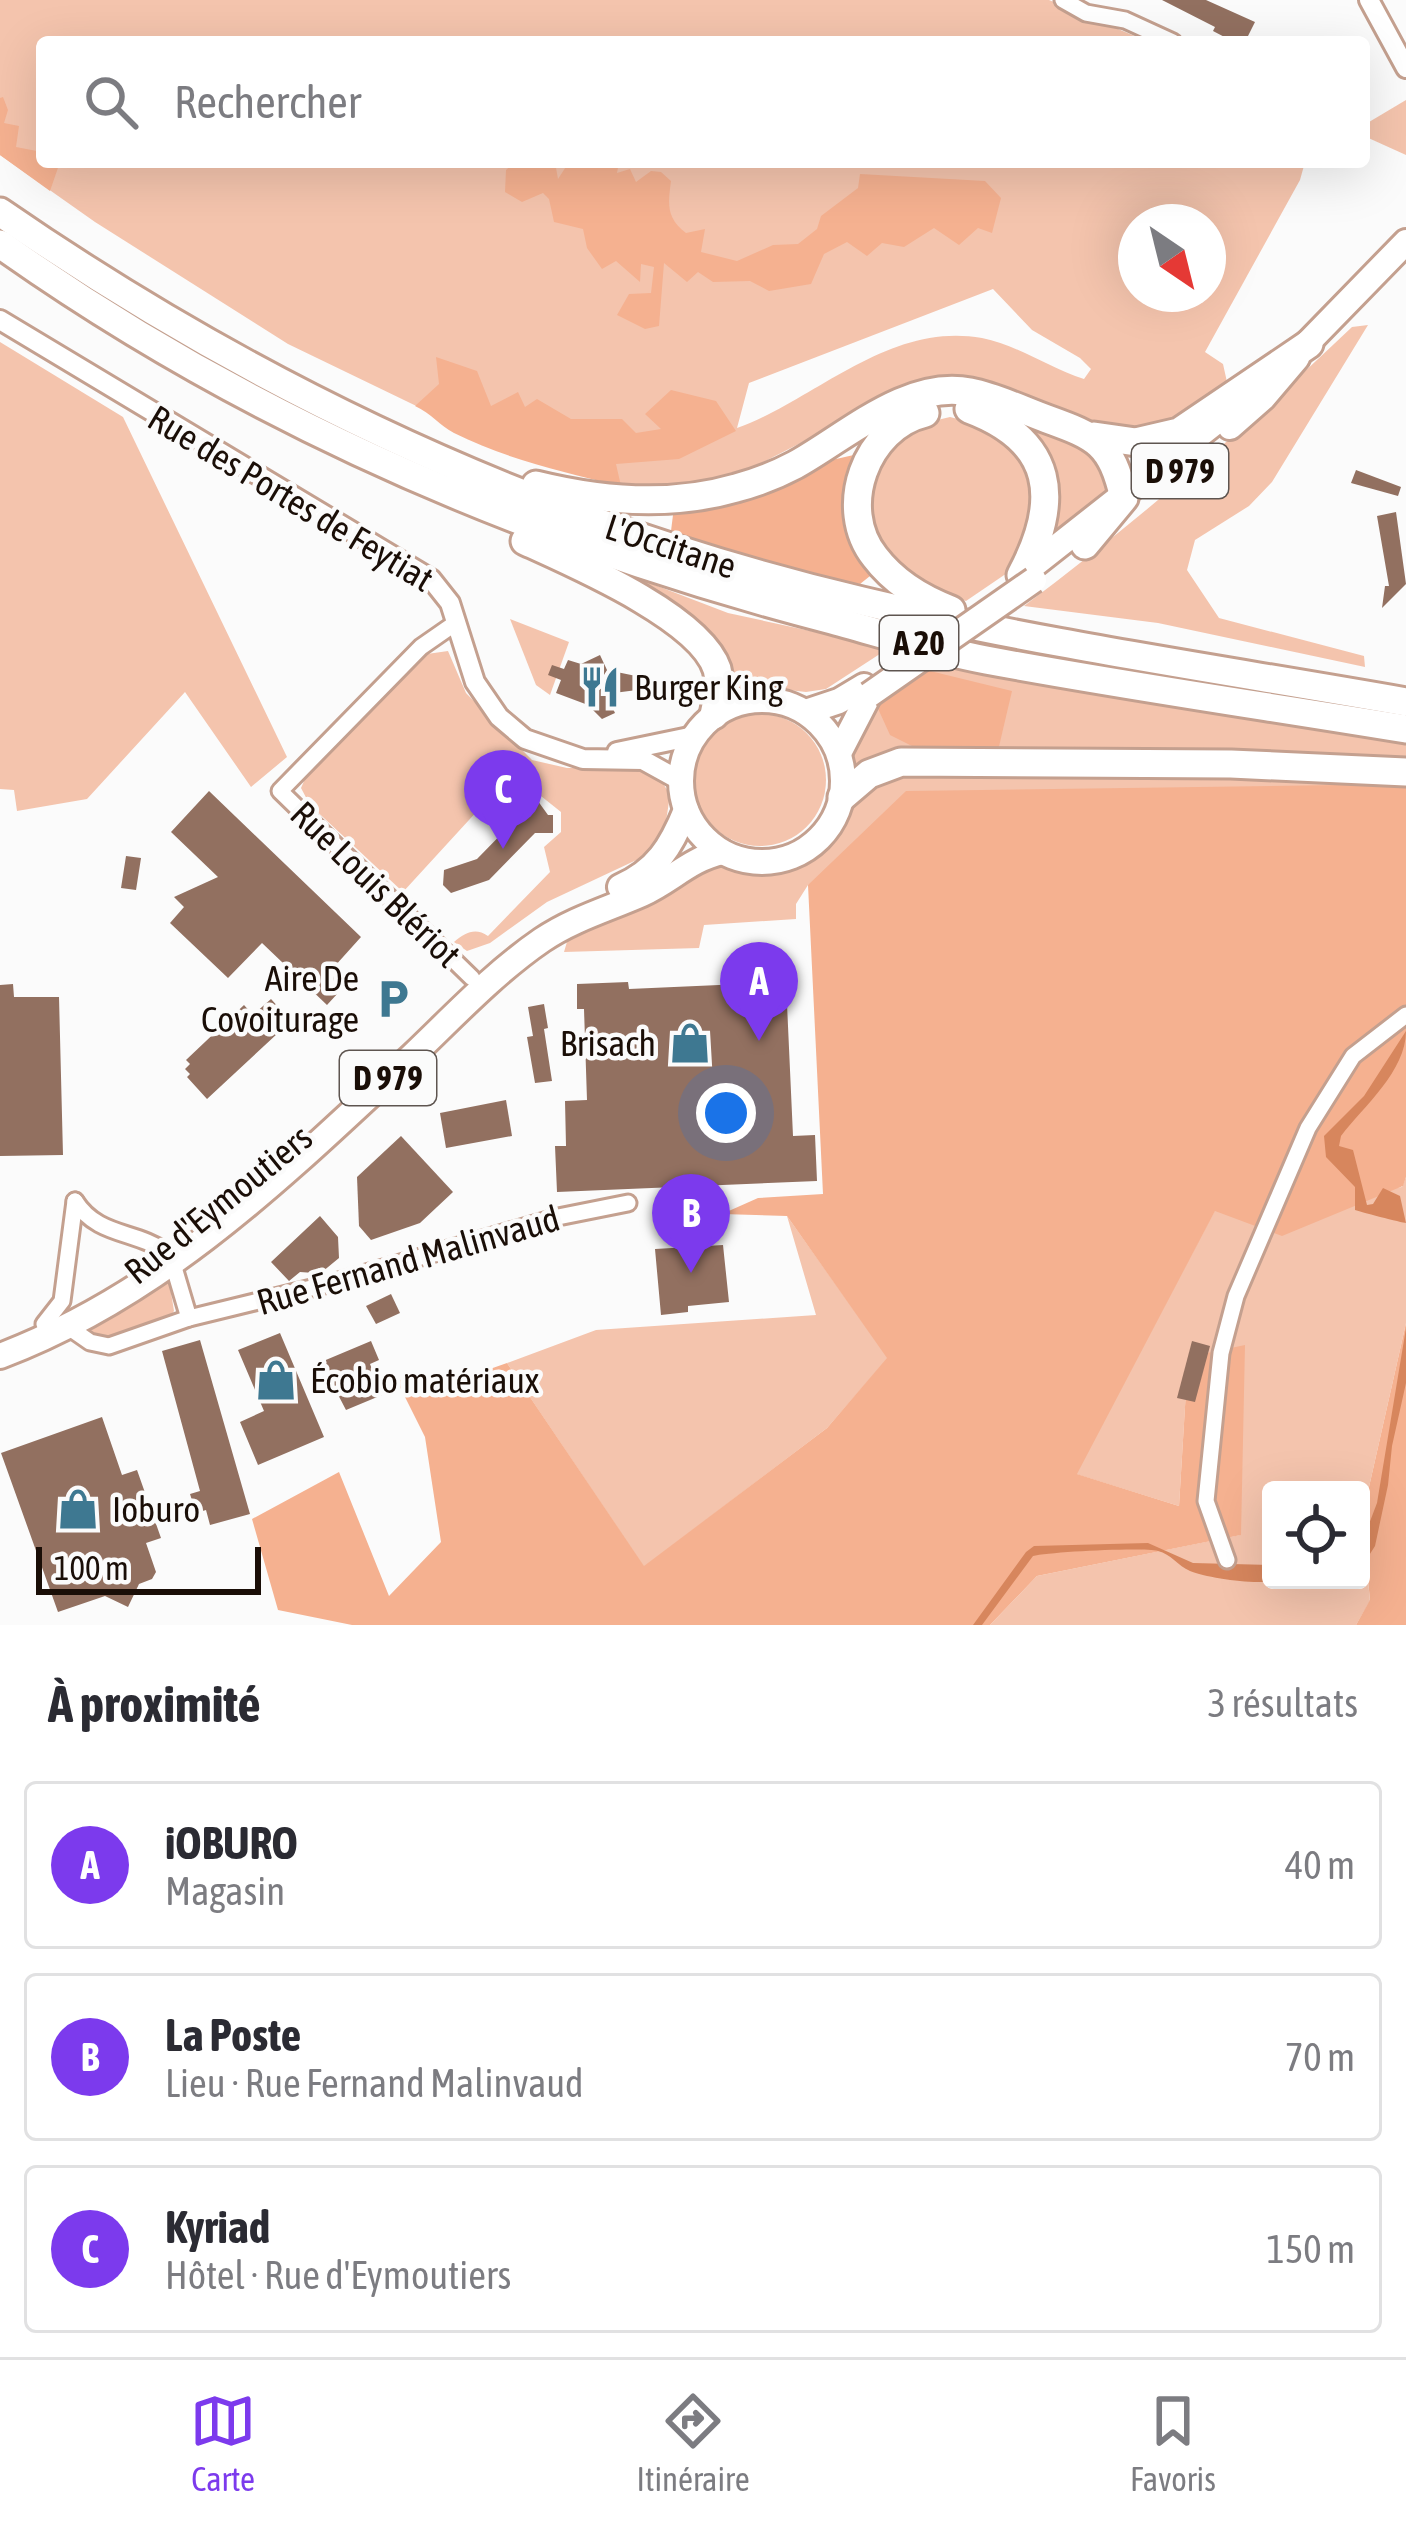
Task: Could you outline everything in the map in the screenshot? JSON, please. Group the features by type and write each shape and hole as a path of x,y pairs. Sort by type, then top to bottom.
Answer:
{"highway":[{"name":"L'Occitane","path":"0,212 208,346 439,461 564,511 723,564 861,601 1406,702"},
{"name":"L'Occitane","path":"0,244 250,398 504,518 700,586 982,659 1406,729"},
{"path":"439,461 470,462 574,494 682,499 736,488 791,467 901,403 930,393 967,391 1094,436 1136,442 1179,432 1309,344"},
{"path":"1011,632 904,586 872,554 860,526 857,491 866,462 905,418 967,408 1017,433 1043,478 1045,512 1028,578"},
{"path":"1085,545 1124,498 1117,469 1094,436"},
{"path":"447,493 461,512 625,589 698,640 717,668 714,715"},
{"path":"842,797 869,774 901,762 1231,764 1406,772"}],"main road":[{"name":"D 979","path":"806,712 867,690 1028,578 1085,545 1185,468 1263,398 1406,242"},
{"name":"D 979","path":"1028,578 1309,344"},
{"name":"D 979","path":"839,753 867,690"},
{"path":"760,699 784,702 806,712 826,730 839,753 842,797 833,821 817,841 796,855 771,862 746,861 722,852 700,834 686,810 681,781 694,736 714,715 736,704 760,699"},
{"name":"Rue d'Eymoutiers","path":"0,1343 56,1326 105,1292 170,1258 472,978 546,920 643,876 669,850 686,810"},
{"name":"D 979","path":"170,1258 263,1195 514,961 562,927 648,891 693,860 722,852"},
{"name":"D 979","path":"0,1356 56,1326"}],"street":[{"path":"1063,0 1086,13 1125,20 1160,36"},
{"path":"1369,0 1406,68"},
{"name":"Rue des Portes de Feytiat","path":"0,320 431,579 443,590 457,622 475,682 499,717 525,739 583,759 643,760 681,781"},
{"name":"Rue Louis Blériot","path":"457,622 421,647 280,791 472,978"},
{"path":"583,759 694,736"},
{"path":"1227,1560 1206,1501 1221,1353 1236,1295 1308,1128 1353,1057 1406,1015"},
{"path":"56,1326 75,1202 100,1227 152,1242 170,1258 189,1318"},
{"name":"Rue Fernand Malinvaud","path":"56,1326 109,1346 189,1318 332,1283 558,1217 628,1203"}],"shaded area":[{"path":"0,0 1049,0 1135,36 36,36 36,168 1303,168 1205,352 1223,364 1227,382 1167,423 1138,427 1091,424 1025,394 958,377 910,387 744,472 671,487 621,486 435,415 288,344 95,222 0,155","holes":["993,289 1032,330 1091,369 1084,379 982,338 915,341 854,366 737,428 749,383"]},
{"path":"0,98 8,110 4,123 19,126 16,147 36,151 36,168 58,168 50,191 0,155"},
{"path":"1406,100 1406,155 1370,139 1370,121"},
{"path":"556,168 558,179 565,168 618,168 617,173 630,169 636,182 651,171 661,172 671,181 670,210 679,227 686,233 705,229 701,252 737,261 773,245 798,244 817,229 821,216 858,188 860,174 985,181 1001,198 992,233 978,228 959,245 934,228 904,247 882,243 867,256 847,242 824,254 811,284 769,291 750,281 713,282 698,272 687,282 664,263 659,326 645,329 617,315 629,294 651,293 654,267 641,264 640,282 616,261 602,269 587,248 583,229 554,222 543,193 522,202 505,192 506,170"},
{"path":"1368,325 1272,482 1249,506 1195,540 1187,570 1219,618 1364,656 1365,667 1158,623 1024,606 1192,471 1352,327"},
{"path":"0,342 123,417 287,757 251,787 185,692 87,799 17,811 14,790 0,789"},
{"path":"436,357 477,371 491,406 518,392 525,407 537,399 571,419 622,419 636,433 661,429 645,414 671,390 716,401 736,431 679,459 616,464 621,486 578,476 474,442 415,406 439,384"},
{"path":"992,406 1096,454 1112,493 1052,539 1056,510"},
{"path":"950,417 993,428 1029,461 1038,511 1013,569 966,601 923,582 886,555 871,510 871,490 885,457 912,431"},
{"path":"858,454 846,503 852,527 875,572 860,584 776,569 671,531 673,515 717,496"},
{"path":"600,564 728,613 889,648 826,689 806,692 762,687 724,696 726,672"},
{"path":"510,619 569,642 550,695 536,685"},
{"path":"448,651 466,693 532,760 567,768 640,768 660,778 670,795 665,828 645,856 547,902 490,943 467,951 454,942 470,932 488,936 550,872 544,847 561,832 561,812 512,773 403,892 310,805 301,788 308,772 420,655"},
{"path":"932,659 1406,742 1406,763 852,775 851,734 876,700"},
{"path":"922,669 1012,691 997,755 930,755 890,735 875,702"},
{"path":"760,714 785,719 807,733 821,755 826,780 821,805 807,827 785,841 760,846 735,841 713,827 699,805 694,780 699,755 713,733 735,719"},
{"path":"886,770 1260,774 1406,784 808,885 796,904 796,919 704,925 699,948 564,952 569,935 714,860 754,869 783,869 821,852 856,791"},
{"path":"1406,784 1403,1186 1282,1236 1215,1211 1077,1474 1179,1506 1188,1357 1245,1345 1241,1535 1037,1576 990,1625 352,1625 278,1610 252,1519 339,1472 389,1596 441,1542 425,1437 397,1381 418,1374 430,1390 507,1363 644,1566 827,1428 887,1358 787,1216 722,1214 758,1198 823,1194 808,885 906,791"},
{"path":"1406,1031 1391,1074 1341,1136 1339,1146 1353,1150 1367,1205 1373,1204 1383,1188 1400,1196 1406,1223 1355,1210 1355,1187 1326,1157 1324,1136 1364,1096"},
{"path":"1406,1177 1406,1323 1370,1483 1262,1481 1262,1589 1369,1589 1370,1601 1356,1625 990,1625 1037,1576 1240,1535 1188,1358 1179,1506 1076,1474 1215,1210 1402,1187"},
{"path":"787,1216 888,1358 827,1428 644,1567 507,1363 596,1330 816,1315"},
{"path":"169,1280 174,1311 169,1318 118,1336 91,1334 92,1325"},
{"path":"1406,1323 1406,1625 1356,1625 1370,1600 1370,1483"},
{"path":"1406,1328 1406,1383 1370,1554 1370,1521"},
{"path":"1148,1543 1193,1563 1262,1565 1262,1582 1208,1576 1149,1550 1042,1554 1033,1556 982,1625 973,1625 1034,1546"}],"building":[{"path":"1162,0 1206,0 1255,22 1248,36 1223,36 1213,31 1215,27"},
{"path":"1356,470 1401,487 1398,496 1351,483"},
{"path":"1396,512 1406,584 1382,608 1385,586 1389,586 1377,516"},
{"path":"600,655 607,670 636,676 637,690 606,694 615,713 602,719 588,705 556,693 561,680 548,675 552,665 564,669 568,660 581,664"},
{"path":"209,791 361,937 334,967 349,981 327,1005 262,943 228,978 170,923 184,907 174,897 218,877 171,832"},
{"path":"518,797 535,797 553,815 553,833 535,833 489,880 451,893 443,885 444,870 477,859 519,816"},
{"path":"126,856 141,858 136,890 121,888"},
{"path":"628,982 629,989 786,982 793,1136 815,1135 817,1181 557,1192 555,1146 566,1146 565,1101 587,1100 584,1009 577,1009 577,984"},
{"path":"13,984 14,997 59,997 63,1155 0,1156 0,985"},
{"path":"271,999 291,1021 207,1099 187,1077 190,1074 185,1069 190,1064 186,1060 244,1005 253,1015"},
{"path":"544,1004 552,1081 535,1083 527,1037 533,1036 528,1007"},
{"path":"506,1100 512,1136 446,1148 440,1113"},
{"path":"401,1136 453,1192 420,1223 371,1240 359,1226 357,1177"},
{"path":"320,1216 338,1237 339,1258 322,1272 319,1268 314,1273 300,1272 289,1281 271,1262"},
{"path":"723,1245 729,1302 688,1306 688,1312 661,1315 655,1249"},
{"path":"391,1294 400,1313 376,1324 366,1306"},
{"name":"Écobio matériaux","path":"280,1333 324,1437 258,1465 240,1422 264,1411 238,1350"},
{"path":"200,1340 250,1514 210,1525 206,1510 196,1513 190,1494 200,1491 162,1351"},
{"path":"371,1341 379,1360 370,1364 382,1395 346,1410 321,1362"},
{"path":"1192,1341 1210,1346 1195,1402 1177,1398"},
{"name":"Ioburo","path":"102,1417 122,1475 137,1470 161,1538 146,1543 156,1572 139,1584 128,1607 105,1596 58,1612 1,1453"}],"place":[{"name":"Burger King","path":"600,687"},
{"name":"Kyriad","path":"503,849"},
{"name":"Aire De Covoiturage","path":"393,999"},
{"name":"iOBURO","path":"759,1041"},
{"name":"Brisach","path":"690,1043"},
{"name":"La Poste","path":"691,1273"},
{"name":"Écobio matériaux","path":"276,1380"},
{"name":"Ioburo","path":"78,1509"}]}
